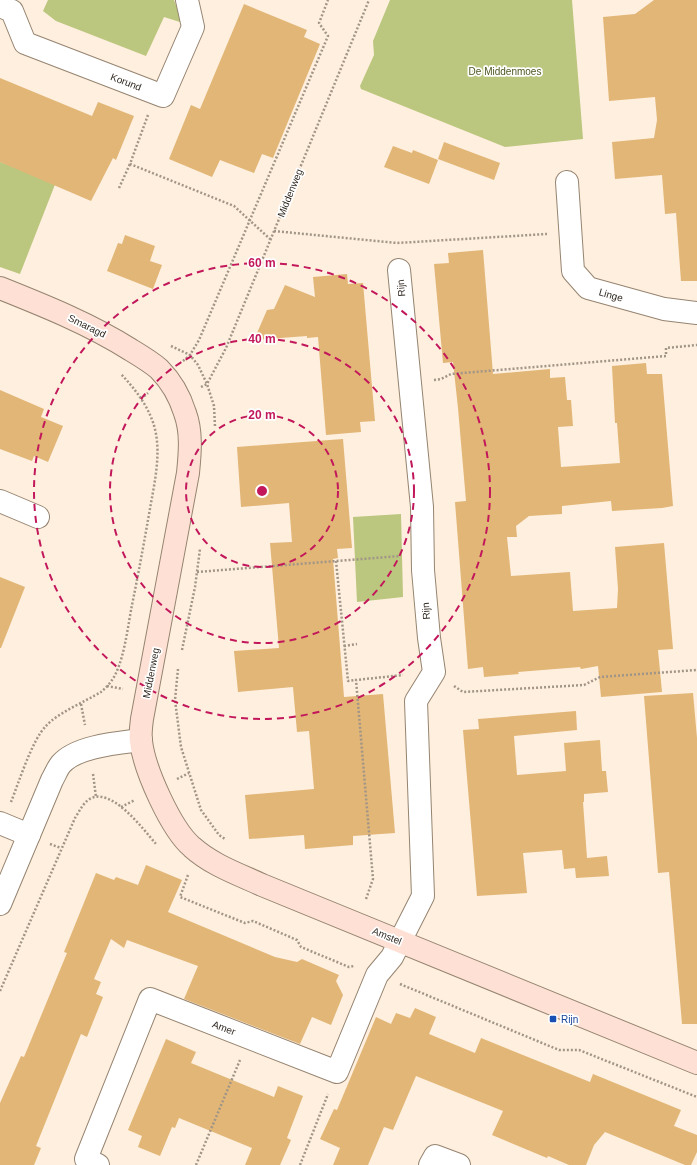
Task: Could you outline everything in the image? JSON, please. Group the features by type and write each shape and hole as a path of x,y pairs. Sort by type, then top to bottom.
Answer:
{"street":[{"path":"156,94 163,96 192,27 187,0"},
{"name":"Korund","path":"10,6 25,43 156,94"},
{"name":"Linge","path":"567,182 573,271 588,288 664,310 697,313"},
{"name":"Rijn","path":"399,270 422,507 428,638 434,672"},
{"name":"Smaragd","path":"0,288 69,317 113,339 149,362 166,377"},
{"name":"Middenweg","path":"141,740 142,720 188,473 190,452 188,425 180,398 166,377"},
{"path":"0,501 38,517"},
{"path":"337,1072 377,975 392,957 423,896 416,701 434,672"},
{"path":"0,904 54,776 62,763 89,749 109,744 141,740"},
{"name":"Amstel","path":"141,740 146,764 170,816 190,846 200,854 262,885 697,1063"},
{"path":"0,823 29,835"},
{"name":"Amer","path":"98,1165 86,1159 150,999 337,1072"},
{"path":"430,1165 434,1156 459,1165"}],"path":[{"path":"11,804 32,750 45,726 54,719 101,692 116,673 123,650 148,527 156,478 156,434 151,414 141,399 190,355 199,340 328,36 319,23 328,0"},
{"name":"Middenweg","path":"207,384 226,348 369,0"},
{"path":"119,188 130,164 156,94"},
{"path":"130,164 234,206 270,240"},
{"path":"274,231 397,243 571,232"},
{"path":"165,343 190,355 198,365 207,384 214,406 215,434"},
{"path":"410,383 441,380 451,374 666,356 666,348 697,345"},
{"path":"181,652 197,572 201,542"},
{"path":"197,572 423,554"},
{"path":"336,561 348,681 434,672 463,692 584,685 600,677 697,670"},
{"path":"344,646 357,644"},
{"path":"178,666 174,700 181,747 189,773"},
{"path":"356,680 374,879 366,899"},
{"path":"0,991 75,818 89,800 96,797 105,797 121,807"},
{"path":"191,870 180,897 245,923 253,921 297,940 301,947 349,966 359,966 377,975 559,1050 579,1050 697,1097"},
{"path":"196,1165 249,1038"},
{"path":"300,1165 337,1072"}],"green space":[{"path":"48,0 174,0 183,23 164,17 146,56 56,21 43,11"},
{"name":"De Middenmoes","path":"390,0 572,0 583,139 505,147 361,89 360,86 374,55 373,41"},
{"path":"0,162 56,182 20,274 0,267"},
{"path":"401,514 403,597 357,602 353,517"}],"building":[{"path":"654,0 697,0 697,281 681,281 676,213 665,214 662,175 615,179 612,142 654,138 657,120 655,97 609,101 603,17 635,14"},
{"path":"244,4 307,30 304,37 320,44 273,158 262,154 254,173 220,160 212,177 169,159 191,105 200,109"},
{"path":"0,78 92,116 98,102 134,116 116,160 113,158 91,201 0,162"},
{"path":"444,142 500,163 494,180 438,159"},
{"path":"393,146 412,153 413,150 438,160 429,184 384,167"},
{"path":"125,235 155,246 150,261 162,265 153,289 107,271 118,243 122,244"},
{"path":"483,250 493,374 550,369 550,378 565,377 567,400 571,400 573,426 558,427 561,467 620,463 617,423 615,423 612,366 646,363 647,374 662,374 673,506 612,511 611,501 562,506 562,514 529,516 516,526 517,537 507,537 511,576 570,572 573,611 617,608 618,589 615,547 664,543 673,649 658,650 662,692 601,697 598,666 581,669 580,667 518,672 519,674 484,677 483,667 468,669 455,502 466,501 453,362 443,363 434,264 449,263 448,253"},
{"path":"347,274 348,284 363,283 375,421 360,422 361,432 326,435 318,337 307,338 307,336 254,340 267,310 274,309 285,285 315,297 313,277"},
{"path":"0,390 44,409 41,417 63,426 48,462 34,456 32,461 0,449"},
{"path":"343,439 352,548 337,549 338,558 333,559 344,697 383,694 395,833 353,836 353,845 305,849 304,835 249,839 245,795 314,789 309,731 297,732 293,687 238,692 234,651 279,648 270,543 292,542 289,503 241,507 237,447"},
{"path":"0,577 25,587 1,648 0,648"},
{"path":"693,693 697,738 697,1024 682,1024 669,872 658,873 644,696"},
{"path":"576,711 577,730 514,736 517,775 566,771 564,743 600,740 602,771 606,771 608,792 584,794 583,802 587,858 607,856 609,876 576,878 575,868 564,869 562,850 523,853 527,893 477,896 463,730 479,729 478,719"},
{"path":"146,865 182,880 168,912 275,957 297,962 302,959 339,975 336,981 343,995 331,1025 312,1017 300,1044 184,999 198,966 127,940 124,948 111,939 94,979 101,982 96,994 103,997 87,1037 81,1034 36,1146 41,1148 34,1165 0,1165 0,1103 21,1056 24,1057 67,953 64,952 96,873 114,880 116,877 138,885"},
{"path":"415,1008 436,1017 429,1034 475,1053 481,1038 590,1082 593,1074 681,1110 674,1126 697,1135 697,1152 691,1165 685,1165 605,1132 594,1145 586,1165 569,1165 548,1156 547,1158 492,1135 503,1111 416,1076 393,1130 384,1127 368,1165 333,1165 340,1148 320,1139 334,1109 337,1110 376,1017 391,1024 396,1013 410,1018"},
{"path":"166,1039 196,1052 191,1063 274,1097 278,1086 303,1096 287,1138 291,1140 280,1165 245,1165 252,1148 179,1118 175,1128 172,1127 160,1156 138,1147 142,1136 128,1130"}],"place":[{"name":"Rijn","path":"553,1019"}]}
